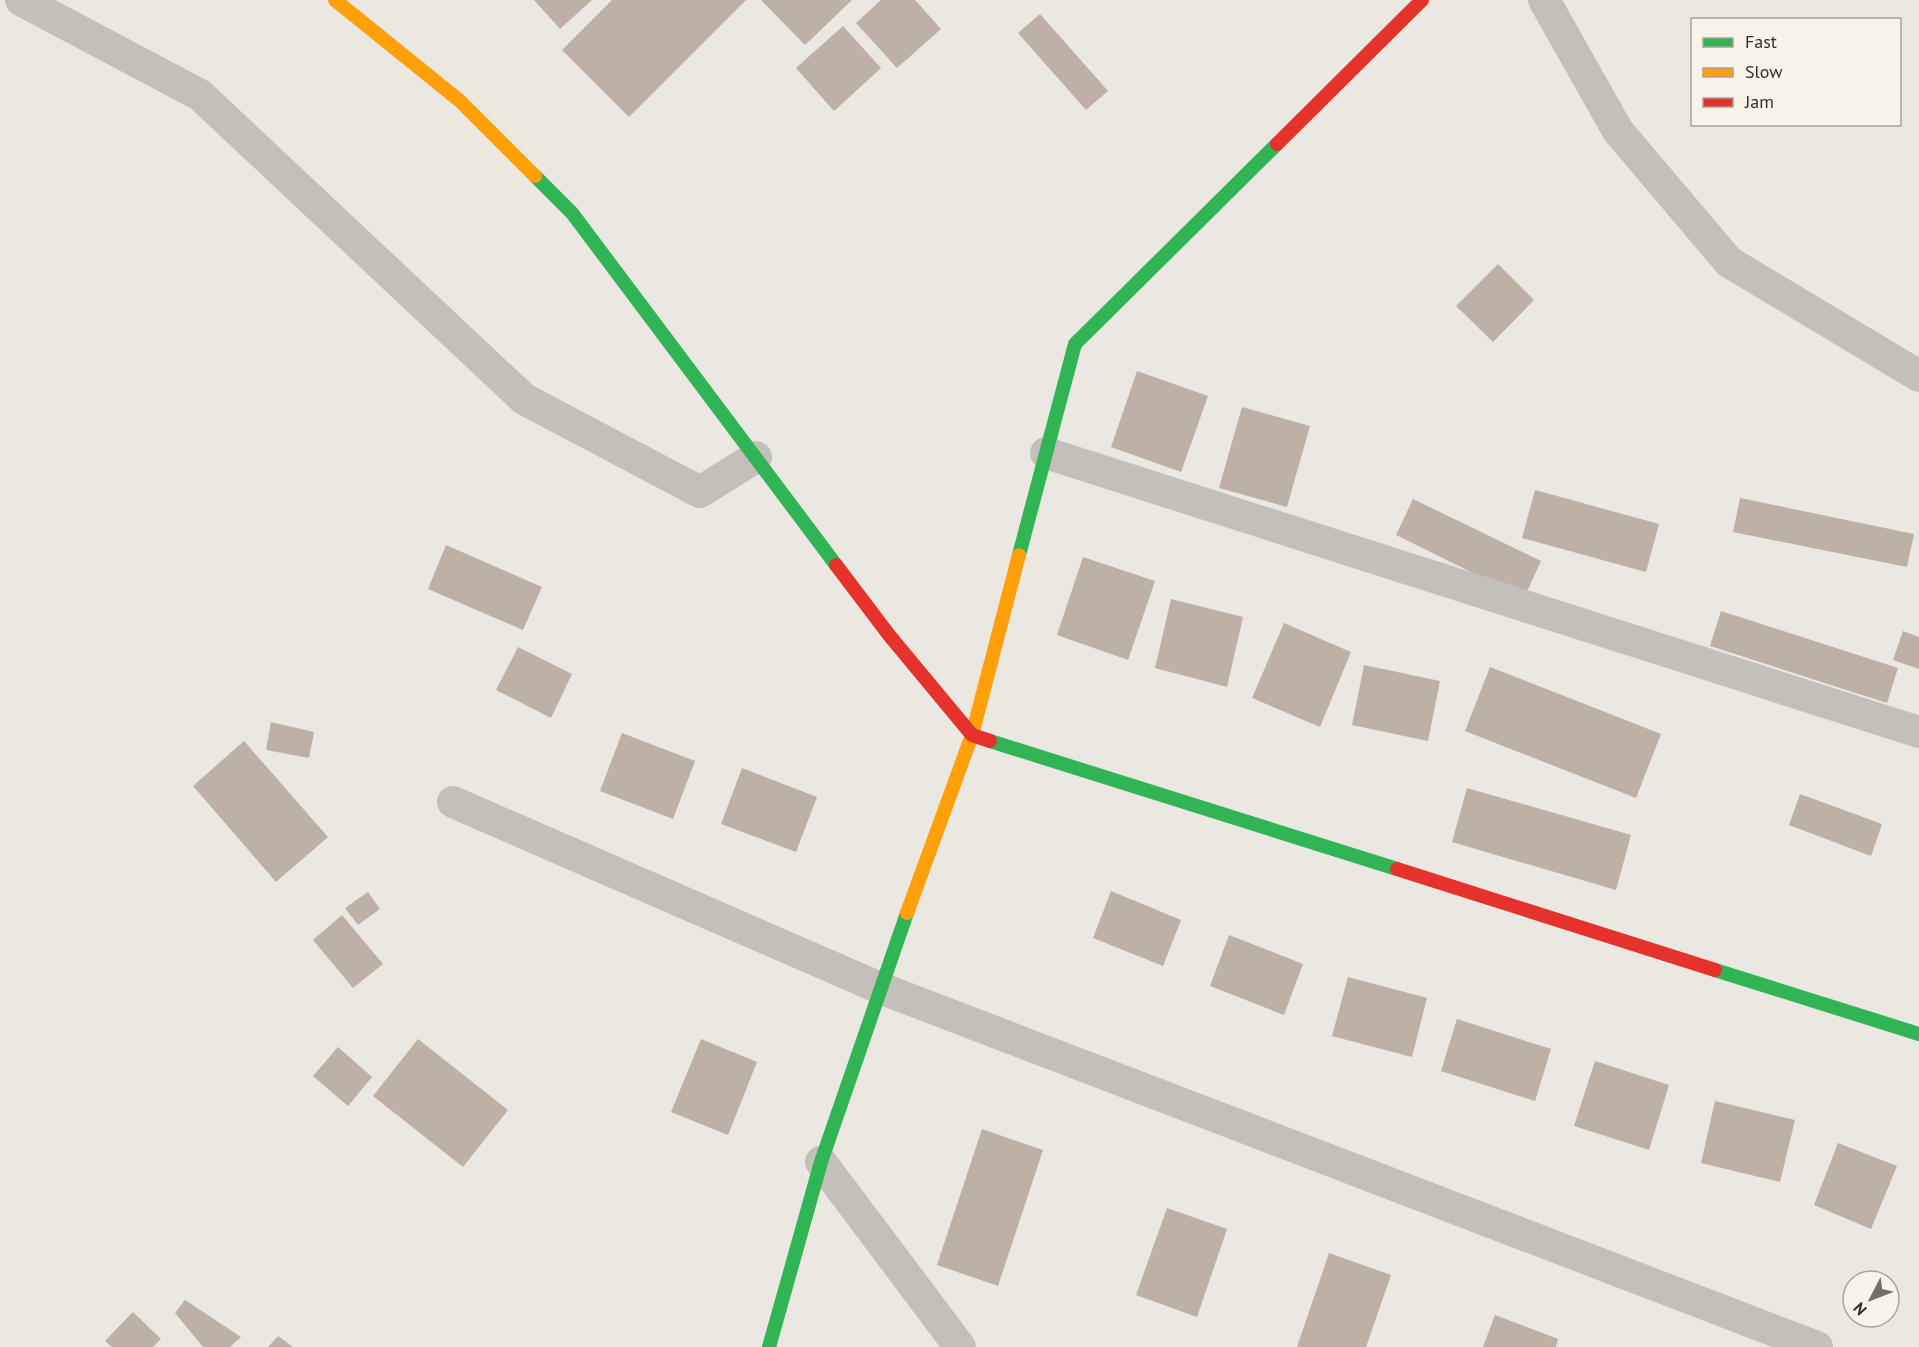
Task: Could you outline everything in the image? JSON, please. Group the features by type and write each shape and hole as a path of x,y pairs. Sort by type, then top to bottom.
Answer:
{"street":[{"path":"21,0 200,95 524,399 700,492 756,457"},
{"path":"334,0 460,101 572,213 890,635 972,735 1919,1034"},
{"path":"769,1347 821,1162 880,988 972,735 1075,344 1422,0"},
{"path":"1544,0 1618,131 1729,262 1919,376"},
{"path":"1046,453 1919,732"},
{"path":"453,802 880,988 1817,1347"},
{"path":"821,1162 960,1347"}],"building":[{"path":"534,0 592,0 560,29"},
{"path":"612,0 746,0 629,117 562,50"},
{"path":"761,0 852,0 805,45"},
{"path":"881,0 915,0 941,29 897,68 856,23"},
{"path":"1040,14 1108,91 1086,110 1018,33"},
{"path":"843,26 881,68 834,111 796,68"},
{"path":"1498,264 1534,300 1493,342 1456,306"},
{"path":"1137,371 1208,396 1181,472 1111,447"},
{"path":"1242,407 1310,426 1287,507 1219,488"},
{"path":"1535,490 1659,524 1646,572 1522,538"},
{"path":"1740,498 1914,534 1907,567 1733,532"},
{"path":"1413,499 1541,561 1524,598 1396,535"},
{"path":"446,545 542,587 523,630 428,589"},
{"path":"1083,557 1155,581 1128,660 1057,635"},
{"path":"1171,599 1243,617 1227,687 1155,668"},
{"path":"1721,611 1898,668 1887,703 1710,646"},
{"path":"1284,623 1351,652 1320,727 1252,698"},
{"path":"1903,631 1919,637 1919,669 1893,660"},
{"path":"518,647 572,674 551,718 496,690"},
{"path":"1364,665 1440,681 1428,741 1352,725"},
{"path":"1490,667 1661,734 1636,798 1465,731"},
{"path":"271,722 314,732 309,758 266,750"},
{"path":"622,733 695,761 673,819 600,791"},
{"path":"244,741 328,837 276,882 193,786"},
{"path":"742,768 817,797 796,852 721,824"},
{"path":"1467,788 1631,835 1616,890 1452,842"},
{"path":"1800,794 1882,824 1871,856 1789,825"},
{"path":"1111,891 1181,920 1163,966 1093,938"},
{"path":"368,892 380,909 358,925 345,908"},
{"path":"342,915 383,964 353,988 313,940"},
{"path":"1229,935 1303,964 1284,1015 1210,986"},
{"path":"1348,977 1427,998 1412,1057 1332,1036"},
{"path":"1457,1019 1551,1049 1535,1101 1441,1071"},
{"path":"418,1039 508,1110 463,1167 373,1096"},
{"path":"701,1039 757,1062 728,1135 671,1112"},
{"path":"338,1047 372,1077 348,1106 313,1076"},
{"path":"1595,1061 1669,1085 1649,1150 1574,1126"},
{"path":"1715,1101 1795,1120 1780,1182 1701,1163"},
{"path":"982,1129 1043,1150 998,1286 937,1265"},
{"path":"1838,1143 1897,1166 1871,1229 1814,1205"},
{"path":"1167,1208 1227,1229 1197,1317 1136,1295"},
{"path":"1329,1253 1391,1275 1366,1347 1297,1347"},
{"path":"185,1300 241,1337 230,1347 203,1347 175,1313"},
{"path":"133,1312 161,1339 153,1347 112,1347 105,1341"},
{"path":"1495,1315 1558,1339 1556,1347 1483,1347"},
{"path":"278,1336 293,1347 268,1347"}],"traffic: fast":[{"path":"1019,555 1075,344 1277,144"},
{"path":"535,176 572,213 836,565"},
{"path":"990,741 1397,869"},
{"path":"769,1347 821,1162 907,913"},
{"path":"1715,970 1919,1034"}],"traffic: slow":[{"path":"335,0 460,101 535,176"},
{"path":"907,913 972,735 1019,555"}],"traffic: jam":[{"path":"1277,144 1422,0"},
{"path":"836,565 889,635 972,735 990,741"},
{"path":"1397,869 1715,970"}]}
